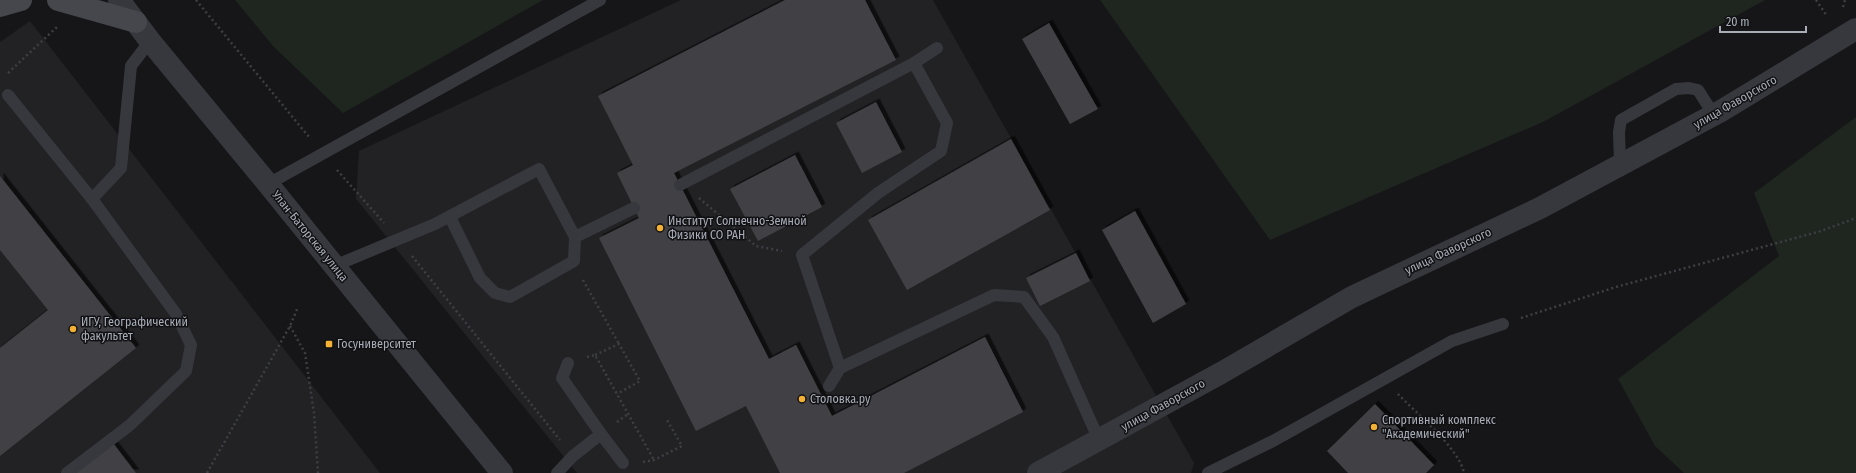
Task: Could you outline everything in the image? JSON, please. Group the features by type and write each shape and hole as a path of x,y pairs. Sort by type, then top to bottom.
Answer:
{"main road":[{"path":"0,6 21,0"},
{"path":"58,0 136,22"}],"street":[{"name":"Улан-Баторская улица","path":"119,0 150,41 502,473"},
{"name":"улица Фаворского","path":"1038,473 1221,373 1352,297 1540,208 1714,115 1856,29"}],"lane":[{"path":"268,184 600,0"},
{"path":"92,199 121,168 131,66 150,41"},
{"path":"683,183 914,63 937,48"},
{"path":"840,368 802,255 878,192 941,151 947,123 914,63"},
{"path":"1620,165 1619,132 1621,120 1676,89 1689,88 1698,90 1714,115"},
{"path":"8,95 92,199 176,314 191,345 186,371 130,425 67,473"},
{"path":"334,266 450,217 539,169 575,237 574,261 510,297 495,293 480,278 450,217"},
{"path":"575,237 634,208"},
{"path":"829,386 840,368 994,295 1024,297 1053,337 1099,440"},
{"path":"1208,473 1273,441 1452,341 1503,324"},
{"path":"568,363 562,378 623,463"},
{"path":"557,473 573,456 601,434"}],"path":[{"path":"1816,0 1828,17"},
{"path":"6,76 62,23"},
{"path":"683,183 701,201 756,246 802,255"},
{"path":"1503,324 1616,287 1821,231 1856,218"},
{"path":"580,275 640,381 617,394"},
{"path":"206,473 290,326 298,307"},
{"path":"290,326 305,353 314,413 318,473"},
{"path":"568,363 595,355 619,344"},
{"path":"595,355 654,460"},
{"path":"1383,380 1443,438 1462,465 1464,473"},
{"path":"623,463 654,460 682,446 667,420"}],"shaded area":[{"path":"235,0 543,0 343,113 273,46"},
{"path":"681,0 933,0 1194,463 1191,473 577,473 356,199 359,151"},
{"path":"1100,0 1765,0 1543,122 1270,240"},
{"path":"30,21 380,473 0,473 0,42"},
{"path":"1856,117 1856,473 1684,473 1655,446 1618,379 1779,256 1754,193"}],"building":[{"name":"Институт Солнечно-Земной Физики СО РАН","path":"785,0 865,0 896,60 674,173 769,359 796,345 832,416 985,337 1023,412 904,473 780,473 746,406 696,431 599,238 639,218 617,173 633,165 598,96"},
{"path":"1049,23 1098,109 1070,124 1022,39"},
{"path":"876,102 902,152 862,173 836,123"},
{"path":"1011,139 1050,210 907,290 868,220"},
{"path":"795,155 822,207 758,241 730,189"},
{"name":"ИГУ, Географический факультет","path":"0,176 136,348 0,456 0,348 48,310 0,250"},
{"path":"1135,211 1186,304 1153,323 1102,230"},
{"path":"1076,253 1090,281 1040,306 1026,278"},
{"name":"Спортивный комплекс \"Академический\"","path":"1375,404 1434,465 1426,473 1348,473 1327,451"},
{"path":"113,443 136,473 74,473"}],"place":[{"name":"Институт Солнечно-Земной Физики СО РАН","path":"660,228"},
{"name":"ИГУ, Географический факультет","path":"73,329"},
{"name":"Госуниверситет","path":"329,344"},
{"name":"Столовка.ру","path":"802,399"},
{"name":"Спортивный комплекс \"Академический\"","path":"1374,427"}]}
